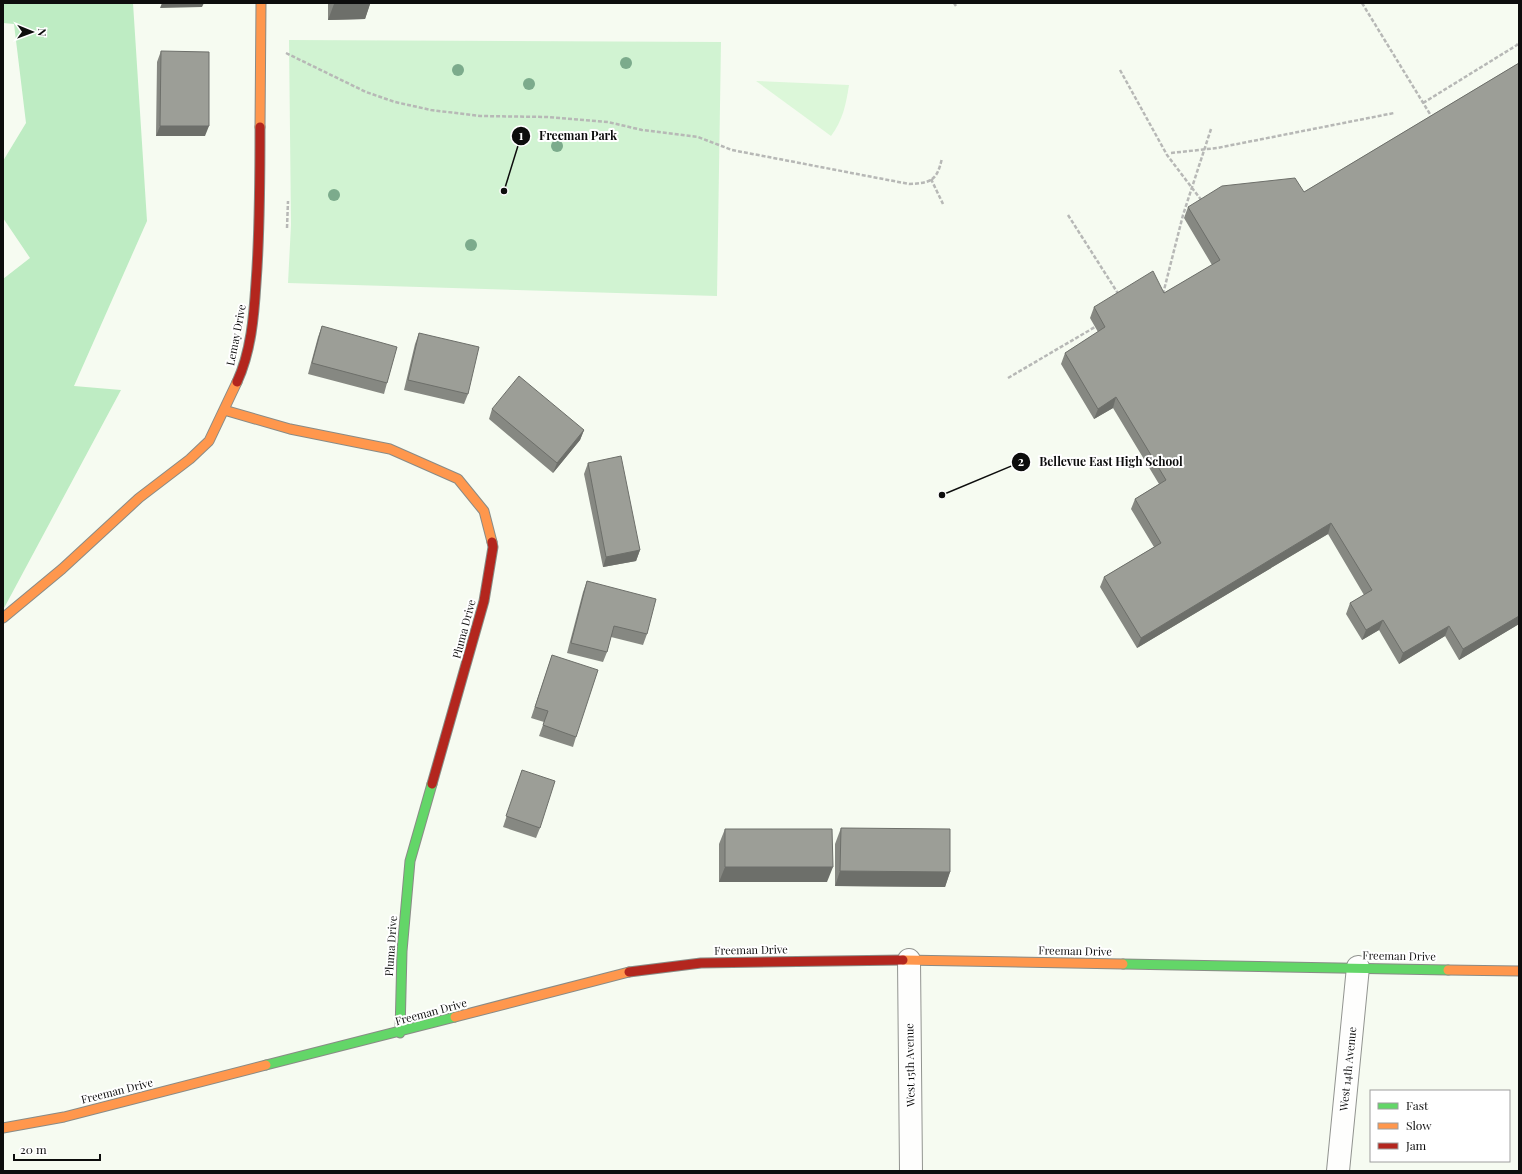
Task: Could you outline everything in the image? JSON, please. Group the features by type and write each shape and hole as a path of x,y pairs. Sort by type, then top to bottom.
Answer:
{"street":[{"name":"Lemay Drive","path":"3,618 62,569 139,498 190,459 209,441 243,369 254,316 259,245 262,44 261,3"},
{"name":"Pluma Drive","path":"224,410 290,429 390,449 458,479 484,511 493,547 484,601 410,861 402,951 400,1033"},
{"name":"Freeman Drive","path":"3,1128 64,1117 400,1033 635,971 701,963 909,960 1519,971"},
{"name":"West 15th Avenue","path":"909,960 911,1171"},
{"name":"West 14th Avenue","path":"1338,1171 1358,967"}],"path":[{"path":"1362,3 1435,122"},
{"path":"1423,103 1517,46 1519,42"},
{"path":"262,44 294,56 366,92 395,102 431,110 480,116 548,117 608,122 642,130 698,137 732,150 909,184 926,183 931,180 936,176 942,158"},
{"path":"1120,70 1167,155 1205,205"},
{"path":"1171,153 1204,150 1394,113"},
{"path":"1162,296 1183,215 1212,129"},
{"path":"931,180 943,204"},
{"path":"1068,214 1121,298"},
{"path":"1008,378 1095,327"}],"green space":[{"path":"3,3 133,3 147,221 74,386 121,390 3,610 3,279 30,258 3,218 3,161 26,123 14,24 3,23"},
{"path":"289,40 721,42 717,296 288,283 291,225"},
{"path":"756,81 849,85 843,112 831,136"}],"building":[{"path":"370,3 370,4 334,4"},
{"path":"161,51 209,52 209,126 160,126"},
{"path":"1519,63 1519,616 1463,649 1449,626 1403,653 1383,620 1366,630 1350,603 1372,590 1331,523 1141,638 1104,577 1161,543 1135,499 1166,480 1116,397 1098,409 1065,353 1105,327 1094,307 1153,271 1164,293 1220,260 1188,207 1222,186 1295,178 1304,192"},
{"path":"322,326 397,347 387,383 312,363"},
{"path":"419,333 479,347 468,394 408,380"},
{"path":"519,376 584,430 557,463 492,409"},
{"path":"621,456 640,550 606,557 588,463"},
{"path":"587,581 656,599 647,634 614,626 607,652 571,643"},
{"path":"552,655 598,670 576,737 543,725 548,711 535,707"},
{"path":"522,770 555,781 540,828 506,816"},
{"path":"841,828 950,829 950,872 840,871"},
{"path":"725,829 832,829 833,867 725,867"}],"traffic: fast":[{"path":"400,1033 402,951 410,861 432,784"},
{"path":"1123,964 1448,970"},
{"path":"266,1065 455,1017"}],"traffic: slow":[{"path":"260,127 261,3"},
{"path":"3,618 62,569 139,498 190,459 209,441 237,382"},
{"path":"224,410 290,429 390,449 458,479 484,511 492,542"},
{"path":"903,960 1123,964"},
{"path":"1448,970 1519,971"},
{"path":"455,1017 629,972"},
{"path":"3,1128 64,1117 266,1065"}],"traffic: jam":[{"path":"237,382 246,359 249,346 254,308 259,224 260,127"},
{"path":"432,784 484,601 493,547 492,542"},
{"path":"629,972 701,963 903,960"}],"place":[{"name":"Freeman Park","path":"504,191"},
{"name":"Bellevue East High School","path":"942,495"}]}
